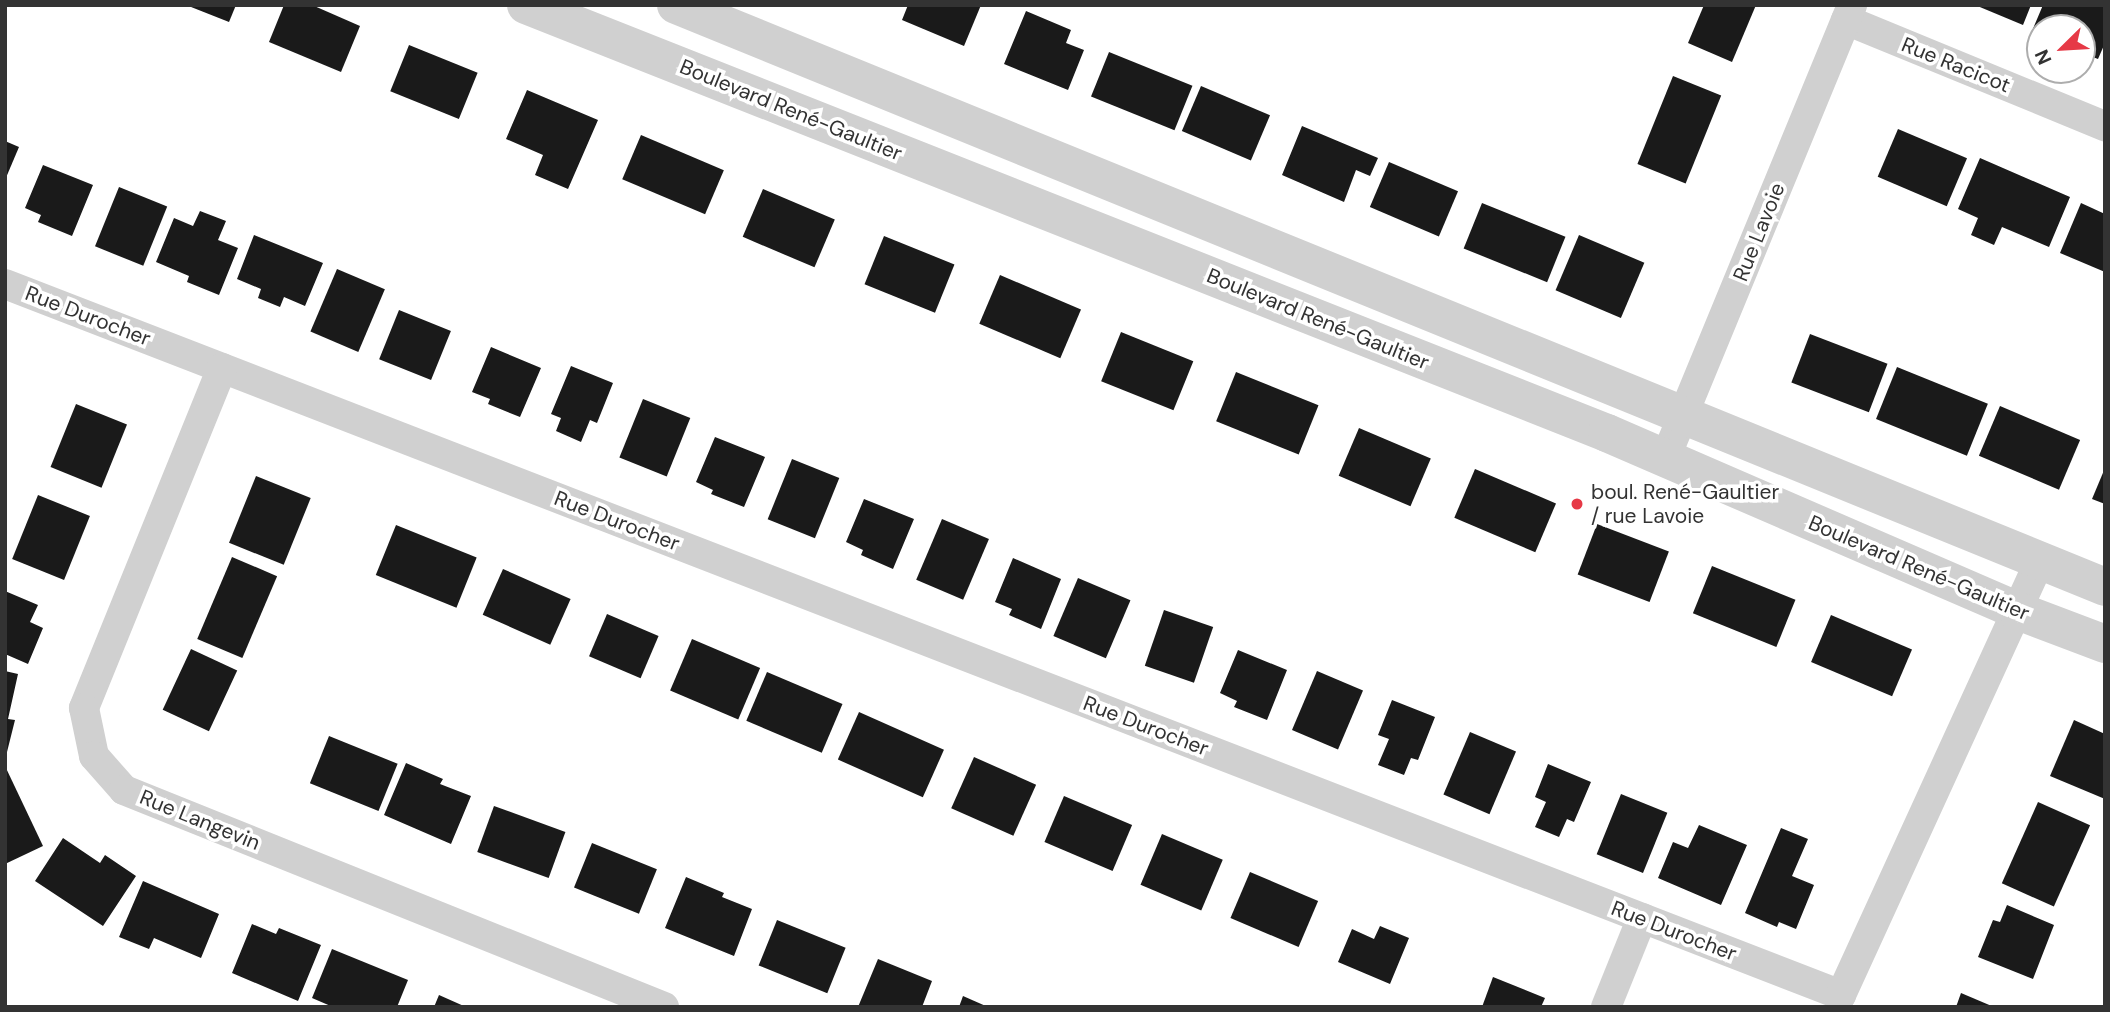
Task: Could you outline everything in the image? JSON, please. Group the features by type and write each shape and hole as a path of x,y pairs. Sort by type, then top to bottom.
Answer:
{"street":[{"name":"Boulevard René-Gaultier","path":"526,5 1665,459 2018,611 2105,644"},
{"path":"676,5 2105,587"},
{"name":"Rue Lavoie","path":"1665,459 1849,12"},
{"name":"Rue Racicot","path":"1849,12 2105,126"},
{"name":"Rue Durocher","path":"5,284 1840,995 2040,561"},
{"name":"Rue Langevin","path":"222,368 84,708 94,756 124,790 664,1007"},
{"path":"1606,1007 1642,918"}],"building":[{"path":"186,5 236,5 229,22"},
{"path":"284,5 312,5 360,26 341,72 269,42"},
{"path":"908,5 981,5 964,46 902,20"},
{"path":"1704,5 1756,5 1732,62 1688,43"},
{"path":"1975,5 2031,5 2023,25"},
{"path":"2043,5 2105,5 2105,43 2098,59 2096,14 2039,14"},
{"path":"1026,11 1071,30 1066,43 1084,50 1068,90 1004,64"},
{"path":"409,45 478,73 459,119 390,91"},
{"path":"1109,52 1192,86 1174,130 1091,97"},
{"path":"1673,76 1721,95 1686,184 1637,164"},
{"path":"1201,86 1270,115 1251,160 1182,131"},
{"path":"527,90 598,120 568,189 535,175 543,155 506,139"},
{"path":"1302,126 1378,158 1370,176 1356,170 1344,202 1282,175"},
{"path":"1898,129 1967,158 1947,206 1878,177"},
{"path":"641,135 724,170 705,214 622,179"},
{"path":"5,141 19,147 5,180"},
{"path":"1980,158 2070,197 2049,247 2002,227 1994,245 1971,235 1978,218 1958,209"},
{"path":"1389,162 1458,191 1439,236 1370,207"},
{"path":"43,165 93,185 72,236 38,222 41,215 25,208"},
{"path":"119,187 167,206 143,266 95,246"},
{"path":"763,189 835,219 814,267 743,237"},
{"path":"1482,203 1565,237 1547,282 1464,248"},
{"path":"2081,203 2105,214 2105,272 2060,253"},
{"path":"200,211 226,221 218,240 238,248 219,295 187,282 189,276 156,262 174,218 193,226"},
{"path":"254,235 323,263 305,306 284,297 280,307 258,298 261,289 237,279"},
{"path":"1579,235 1644,263 1621,318 1556,290"},
{"path":"884,236 954,264 935,313 865,284"},
{"path":"337,269 385,289 358,352 310,332"},
{"path":"1000,275 1081,309 1060,358 979,324"},
{"path":"399,310 451,331 431,380 379,359"},
{"path":"1121,332 1193,361 1173,410 1101,381"},
{"path":"1810,334 1887,364 1869,412 1791,383"},
{"path":"491,347 541,368 520,417 488,404 490,399 472,392"},
{"path":"571,366 613,383 597,423 590,420 581,442 556,431 561,418 551,414"},
{"path":"1897,367 1988,404 1967,456 1876,419"},
{"path":"1236,372 1319,405 1299,454 1216,421"},
{"path":"643,399 690,418 667,477 619,457"},
{"path":"76,404 127,425 102,488 51,467"},
{"path":"2000,406 2080,440 2059,490 1979,456"},
{"path":"1359,428 1431,458 1410,506 1339,476"},
{"path":"715,437 765,457 744,507 711,494 713,490 696,482"},
{"path":"792,459 839,478 815,538 768,519"},
{"path":"2105,468 2105,504 2092,499"},
{"path":"1475,469 1556,503 1535,552 1454,518"},
{"path":"256,476 311,498 284,565 229,543"},
{"path":"38,495 90,516 64,580 12,559"},
{"path":"864,499 914,519 893,569 861,555 863,550 846,542"},
{"path":"942,519 989,539 963,600 916,580"},
{"path":"1597,524 1669,552 1650,602 1578,574"},
{"path":"396,525 477,558 456,608 376,575"},
{"path":"232,557 277,576 242,658 197,639"},
{"path":"1013,558 1061,579 1041,629 1009,615 1012,609 995,602"},
{"path":"1712,566 1795,600 1776,647 1693,613"},
{"path":"503,569 571,599 550,645 483,615"},
{"path":"1078,578 1130,600 1106,658 1053,636"},
{"path":"5,591 38,605 30,622 43,628 28,664 5,654"},
{"path":"1164,610 1213,627 1194,683 1145,666"},
{"path":"607,614 659,636 641,678 589,656"},
{"path":"1831,615 1912,649 1892,696 1811,662"},
{"path":"692,639 760,668 738,719 670,691"},
{"path":"191,649 237,671 209,731 163,710"},
{"path":"1238,650 1287,670 1267,720 1234,707 1237,701 1220,693"},
{"path":"5,671 18,674 8,719 15,720 6,756"},
{"path":"1317,671 1363,691 1338,749 1292,730"},
{"path":"767,672 842,704 822,753 746,721"},
{"path":"1392,700 1435,717 1418,760 1411,758 1404,775 1378,765 1389,739 1378,735"},
{"path":"859,712 944,750 923,797 838,760"},
{"path":"2074,720 2105,734 2105,799 2050,776"},
{"path":"1470,732 1516,752 1489,814 1443,795"},
{"path":"329,736 398,764 379,811 310,783"},
{"path":"974,757 1036,785 1013,836 951,808"},
{"path":"406,763 443,779 440,784 471,796 451,844 384,815"},
{"path":"1548,764 1591,782 1574,822 1567,819 1559,837 1535,827 1546,802 1535,797"},
{"path":"5,766 43,846 5,864"},
{"path":"1621,794 1667,813 1643,873 1597,854"},
{"path":"1064,796 1132,825 1113,871 1044,842"},
{"path":"2038,802 2090,825 2054,906 2002,883"},
{"path":"494,806 565,832 549,878 477,852"},
{"path":"1699,825 1747,845 1721,905 1658,878 1673,842 1688,848"},
{"path":"1781,828 1808,839 1792,876 1814,885 1796,929 1779,922 1777,927 1745,913"},
{"path":"1162,834 1223,860 1201,910 1141,885"},
{"path":"63,838 100,863 105,855 136,876 103,926 35,881"},
{"path":"592,843 657,869 639,914 574,888"},
{"path":"1250,872 1318,901 1299,947 1230,918"},
{"path":"686,877 724,893 722,897 752,909 734,956 665,928"},
{"path":"143,881 219,914 201,958 154,938 149,949 119,937"},
{"path":"2007,905 2054,925 2033,979 1978,957 1993,920 2000,922"},
{"path":"777,920 846,948 827,993 759,965"},
{"path":"252,924 276,934 279,928 321,945 298,1001 232,973"},
{"path":"1380,926 1409,938 1390,984 1338,962 1352,929 1374,939"},
{"path":"332,949 408,980 397,1007 333,1007 312,998"},
{"path":"878,959 932,981 922,1007 858,1007"},
{"path":"1493,977 1545,998 1541,1007 1482,1007"},
{"path":"1961,993 1994,1007 1956,1007"},
{"path":"439,995 466,1007 434,1007"},
{"path":"963,996 988,1007 959,1007"}],"place":[{"name":"boul. René-Gaultier / rue Lavoie","path":"1577,504"}]}
